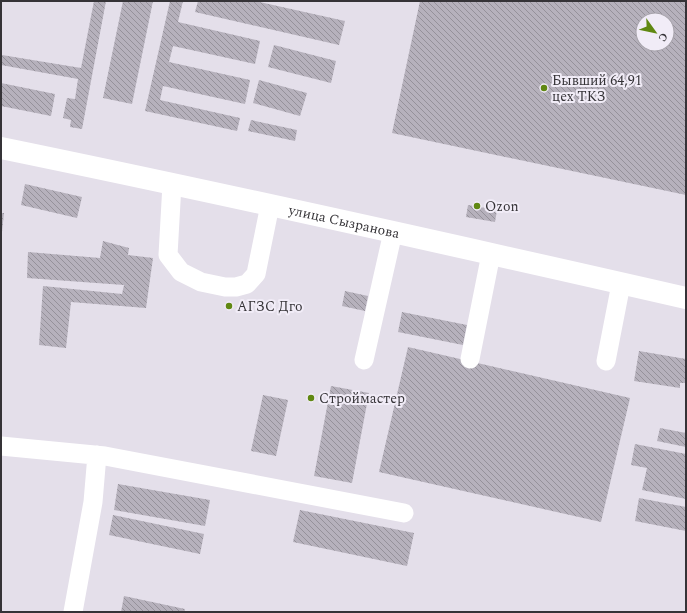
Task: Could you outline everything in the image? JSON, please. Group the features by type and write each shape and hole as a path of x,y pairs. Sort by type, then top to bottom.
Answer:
{"main road":[{"name":"улица Сызранова","path":"1,148 270,205 686,298"}],"lane":[{"path":"172,184 168,255 181,272 200,282 225,287 236,287 248,284 256,274 270,205"},
{"path":"364,360 392,232"},
{"path":"470,359 491,254"},
{"path":"606,361 621,284"},
{"path":"1,446 97,456 404,513"},
{"path":"73,612 93,502 97,456"}],"building":[{"path":"94,1 106,1 82,129 70,127 71,120 63,118 67,98 75,99 78,79 1,65 2,55 81,68"},
{"path":"123,1 153,1 132,104 103,98"},
{"path":"170,1 183,1 178,22 260,41 255,64 173,46 169,62 250,80 245,104 163,86 160,100 240,118 237,131 145,111"},
{"path":"198,1 255,1 345,21 339,45 195,12"},
{"name":"Бывший 64,91 цех ТКЗ","path":"420,1 686,1 686,195 392,133"},
{"path":"274,45 336,61 331,83 268,67"},
{"path":"259,80 307,93 300,116 253,103"},
{"path":"1,83 55,94 51,116 1,106"},
{"path":"251,120 297,130 295,141 248,131"},
{"path":"25,184 82,197 77,218 21,205"},
{"path":"468,205 497,210 495,222 466,217"},
{"path":"1,213 4,213 2,232 1,232"},
{"path":"103,241 129,248 128,255 153,258 146,308 71,302 66,348 39,345 43,286 122,294 124,285 27,278 28,252 100,258"},
{"path":"345,291 368,296 365,311 342,306"},
{"path":"402,312 467,325 463,345 398,332"},
{"path":"408,347 630,398 601,522 379,472"},
{"path":"639,351 686,359 686,383 680,383 680,388 634,381"},
{"path":"331,386 369,393 352,483 314,476"},
{"path":"263,395 288,400 276,456 251,451"},
{"path":"660,428 686,433 686,447 657,441"},
{"path":"635,444 686,454 686,499 642,490 647,468 631,465"},
{"path":"118,484 210,500 205,526 114,510"},
{"path":"639,498 686,507 686,531 635,521"},
{"path":"300,510 414,533 407,566 293,542"},
{"path":"113,515 204,534 200,554 109,535"},
{"path":"124,596 185,609 184,612 121,612"}],"place":[{"name":"Бывший 64,91 цех ТКЗ","path":"544,88"},
{"name":"Ozon","path":"477,206"},
{"name":"АГЗС Дго","path":"229,306"},
{"name":"Строймастер","path":"311,398"}]}
